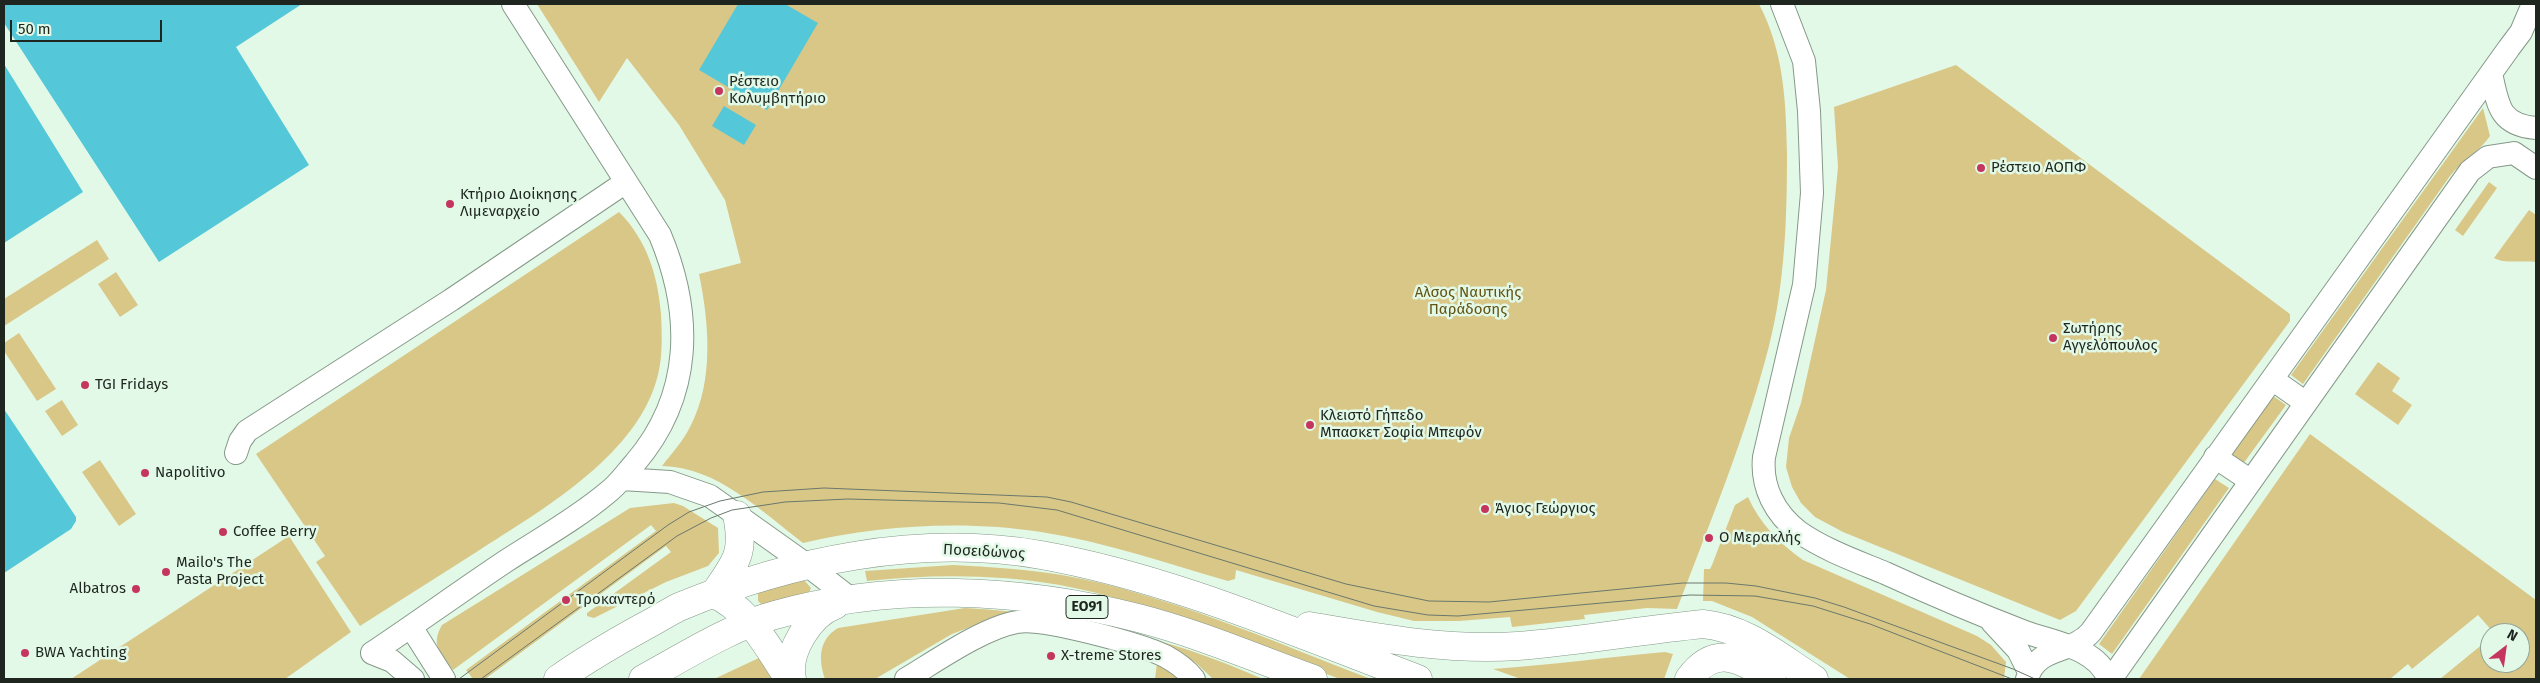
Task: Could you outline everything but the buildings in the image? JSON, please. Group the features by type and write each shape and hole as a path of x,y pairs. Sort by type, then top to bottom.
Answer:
{"highway":[{"path":"737,515 741,546 734,563 714,594 722,598 750,624 790,679"},
{"name":"Ποσειδώνος","path":"558,679 608,647 678,608 764,575 872,553 930,549 986,549 1031,554 1136,578 1239,613 1418,679"},
{"name":"ΕΟ91","path":"643,679 750,624 774,615 851,599 924,594 978,593 1071,604 1140,619 1286,674 1313,679"},
{"path":"790,679 792,662 806,629 822,611 851,599"},
{"path":"1239,613 1384,639 1478,646 1517,646 1704,624 1724,626 1750,637 1814,679"},
{"path":"1690,679 1695,671 1711,660 1729,657 1741,659 1772,679"}],"street":[{"path":"413,679 392,661 372,653 593,504 622,479 648,448 665,420 675,391 684,328 680,297 672,265 660,235 513,4"},
{"path":"1782,4 1804,61 1809,111 1812,193 1804,285 1796,328 1768,437 1762,472 1765,485 1773,503 1798,531 1830,549 1987,618 2082,652 2100,666 2109,679 2470,171 2488,157 2514,153 2536,168"},
{"path":"2028,676 2041,658 2048,653 2070,648 2082,641 2091,632 2521,32 2533,4"},
{"path":"2491,73 2498,106 2506,118 2528,127 2514,153"},
{"path":"236,453 240,441 247,431 626,182"},
{"path":"2272,379 2306,403"},
{"path":"2215,457 2251,481"},
{"path":"622,479 684,485 710,496 807,565 851,599"},
{"path":"1987,618 2018,650 2028,676"},
{"path":"906,679 988,632 1018,622 1052,624 1140,647 1177,662 1194,679"},
{"path":"410,627 444,679"}],"green space":[{"name":"Αλσος Ναυτικής Παράδοσης","path":"537,4 1759,4 1774,40 1779,59 1786,115 1786,226 1779,299 1769,346 1750,413 1677,609 1647,608 1584,615 1585,619 1512,627 1510,617 1459,621 1414,621 1377,612 1236,570 1235,579 1228,581 1088,541 1012,528 952,525 891,528 803,543 754,505 720,482 682,468 662,466 688,431 698,408 703,389 706,370 707,331 699,274 741,263 725,200 679,125 627,58 599,102"},
{"path":"1956,65 2290,314 2290,321 2076,611 2060,620 1843,532 1815,517 1801,503 1792,487 1786,467 1789,438 1801,403 1826,290 1838,167 1834,107"},
{"path":"2483,108 2490,136 2450,176 2303,384 2291,375"},
{"path":"2489,182 2497,188 2463,236 2455,230"},
{"path":"2529,210 2536,215 2536,262 2503,261 2494,258"},
{"path":"619,212 637,234 649,259 654,272 661,314 662,340 660,365 656,382 644,409 627,435 606,458 556,500 360,626 316,562 325,556 256,454"},
{"path":"97,240 109,259 4,326 4,299"},
{"path":"116,272 138,305 120,317 98,284"},
{"path":"19,333 56,389 37,401 4,351 4,343"},
{"path":"2378,362 2400,378 2392,391 2412,405 2398,425 2355,394"},
{"path":"2273,396 2286,405 2243,464 2230,455"},
{"path":"62,400 78,425 62,436 45,411"},
{"path":"2310,434 2536,600 2536,679 2440,679 2480,646 2480,673 2530,673 2530,623 2485,623 2478,615 2412,669 2408,664 2390,679 2139,679"},
{"path":"100,460 136,514 119,526 82,472"},
{"path":"2215,479 2229,488 2112,654 2099,644"},
{"path":"1748,497 1764,524 1786,547 1803,560 1977,636 1991,645 2006,662 2004,679 1850,679 1752,617 1712,601 1703,601 1704,569 1710,569 1712,565 1735,505"},
{"path":"674,503 683,506 718,528 719,553 708,566 666,582 594,618 587,616 587,613 671,552 666,546 485,679 473,679 466,670 656,531 651,525 453,670 441,654 438,649 437,638 442,625 630,508"},
{"path":"289,536 351,632 285,679 71,679"},
{"path":"953,565 1021,570 1062,575 1101,583 1179,606 1371,679 1340,679 1167,614 1131,602 1060,585 1036,581 964,576 915,577 867,581 865,571"},
{"path":"804,580 811,588 809,593 762,605 758,601 758,592"},
{"path":"965,608 1043,616 1117,630 1154,639 1190,651 1263,679 1213,679 1196,663 1170,647 994,618 952,634 875,679 825,679 821,664 822,650 827,638 838,628"},
{"path":"1665,652 1673,654 1664,679 1521,679 1493,669 1536,665"},
{"path":"761,657 775,679 714,679"},
{"path":"1157,663 1188,679 1155,679"}],"water":[{"path":"4,4 302,4 236,47 309,165 159,262 4,23"},
{"path":"738,4 785,4 818,23 767,110 699,70"},
{"path":"4,64 83,192 4,243"},
{"path":"724,106 756,125 744,145 712,126"},
{"path":"4,409 76,517 76,521 71,529 4,573"}],"tram line":[{"path":"459,679 668,525 689,512 720,501 763,492 824,488 1047,497 1071,502 1346,584 1429,601 1489,602 1683,583 1726,583 1756,586 1815,598 1844,607 2013,669 2035,679"},
{"path":"481,679 677,536 711,518 732,510 785,502 848,499 999,503 1057,510 1374,606 1428,615 1458,616 1690,595 1755,596 1813,606 1870,624 2012,679"}],"place":[{"name":"Ρέστειο Κολυμβητήριο","path":"719,91"},
{"name":"Ρέστειο ΑΟΠΦ","path":"1981,168"},
{"name":"Κτήριο Διοίκησης Λιμεναρχείο","path":"450,204"},
{"name":"Σωτήρης Αγγελόπουλος","path":"2053,338"},
{"name":"TGI Fridays","path":"85,385"},
{"name":"Κλειστό Γήπεδο Μπασκετ Σοφία Μπεφόν","path":"1310,425"},
{"name":"Napolitivo","path":"145,473"},
{"name":"Άγιος Γεώργιος","path":"1485,509"},
{"name":"Coffee Berry","path":"223,532"},
{"name":"Ο Μερακλής","path":"1709,538"},
{"name":"Mailo's The Pasta Project","path":"166,572"},
{"name":"Albatros","path":"136,589"},
{"name":"Τροκαντερό","path":"566,600"},
{"name":"BWA Yachting","path":"25,653"},
{"name":"X-treme Stores","path":"1051,656"}]}
